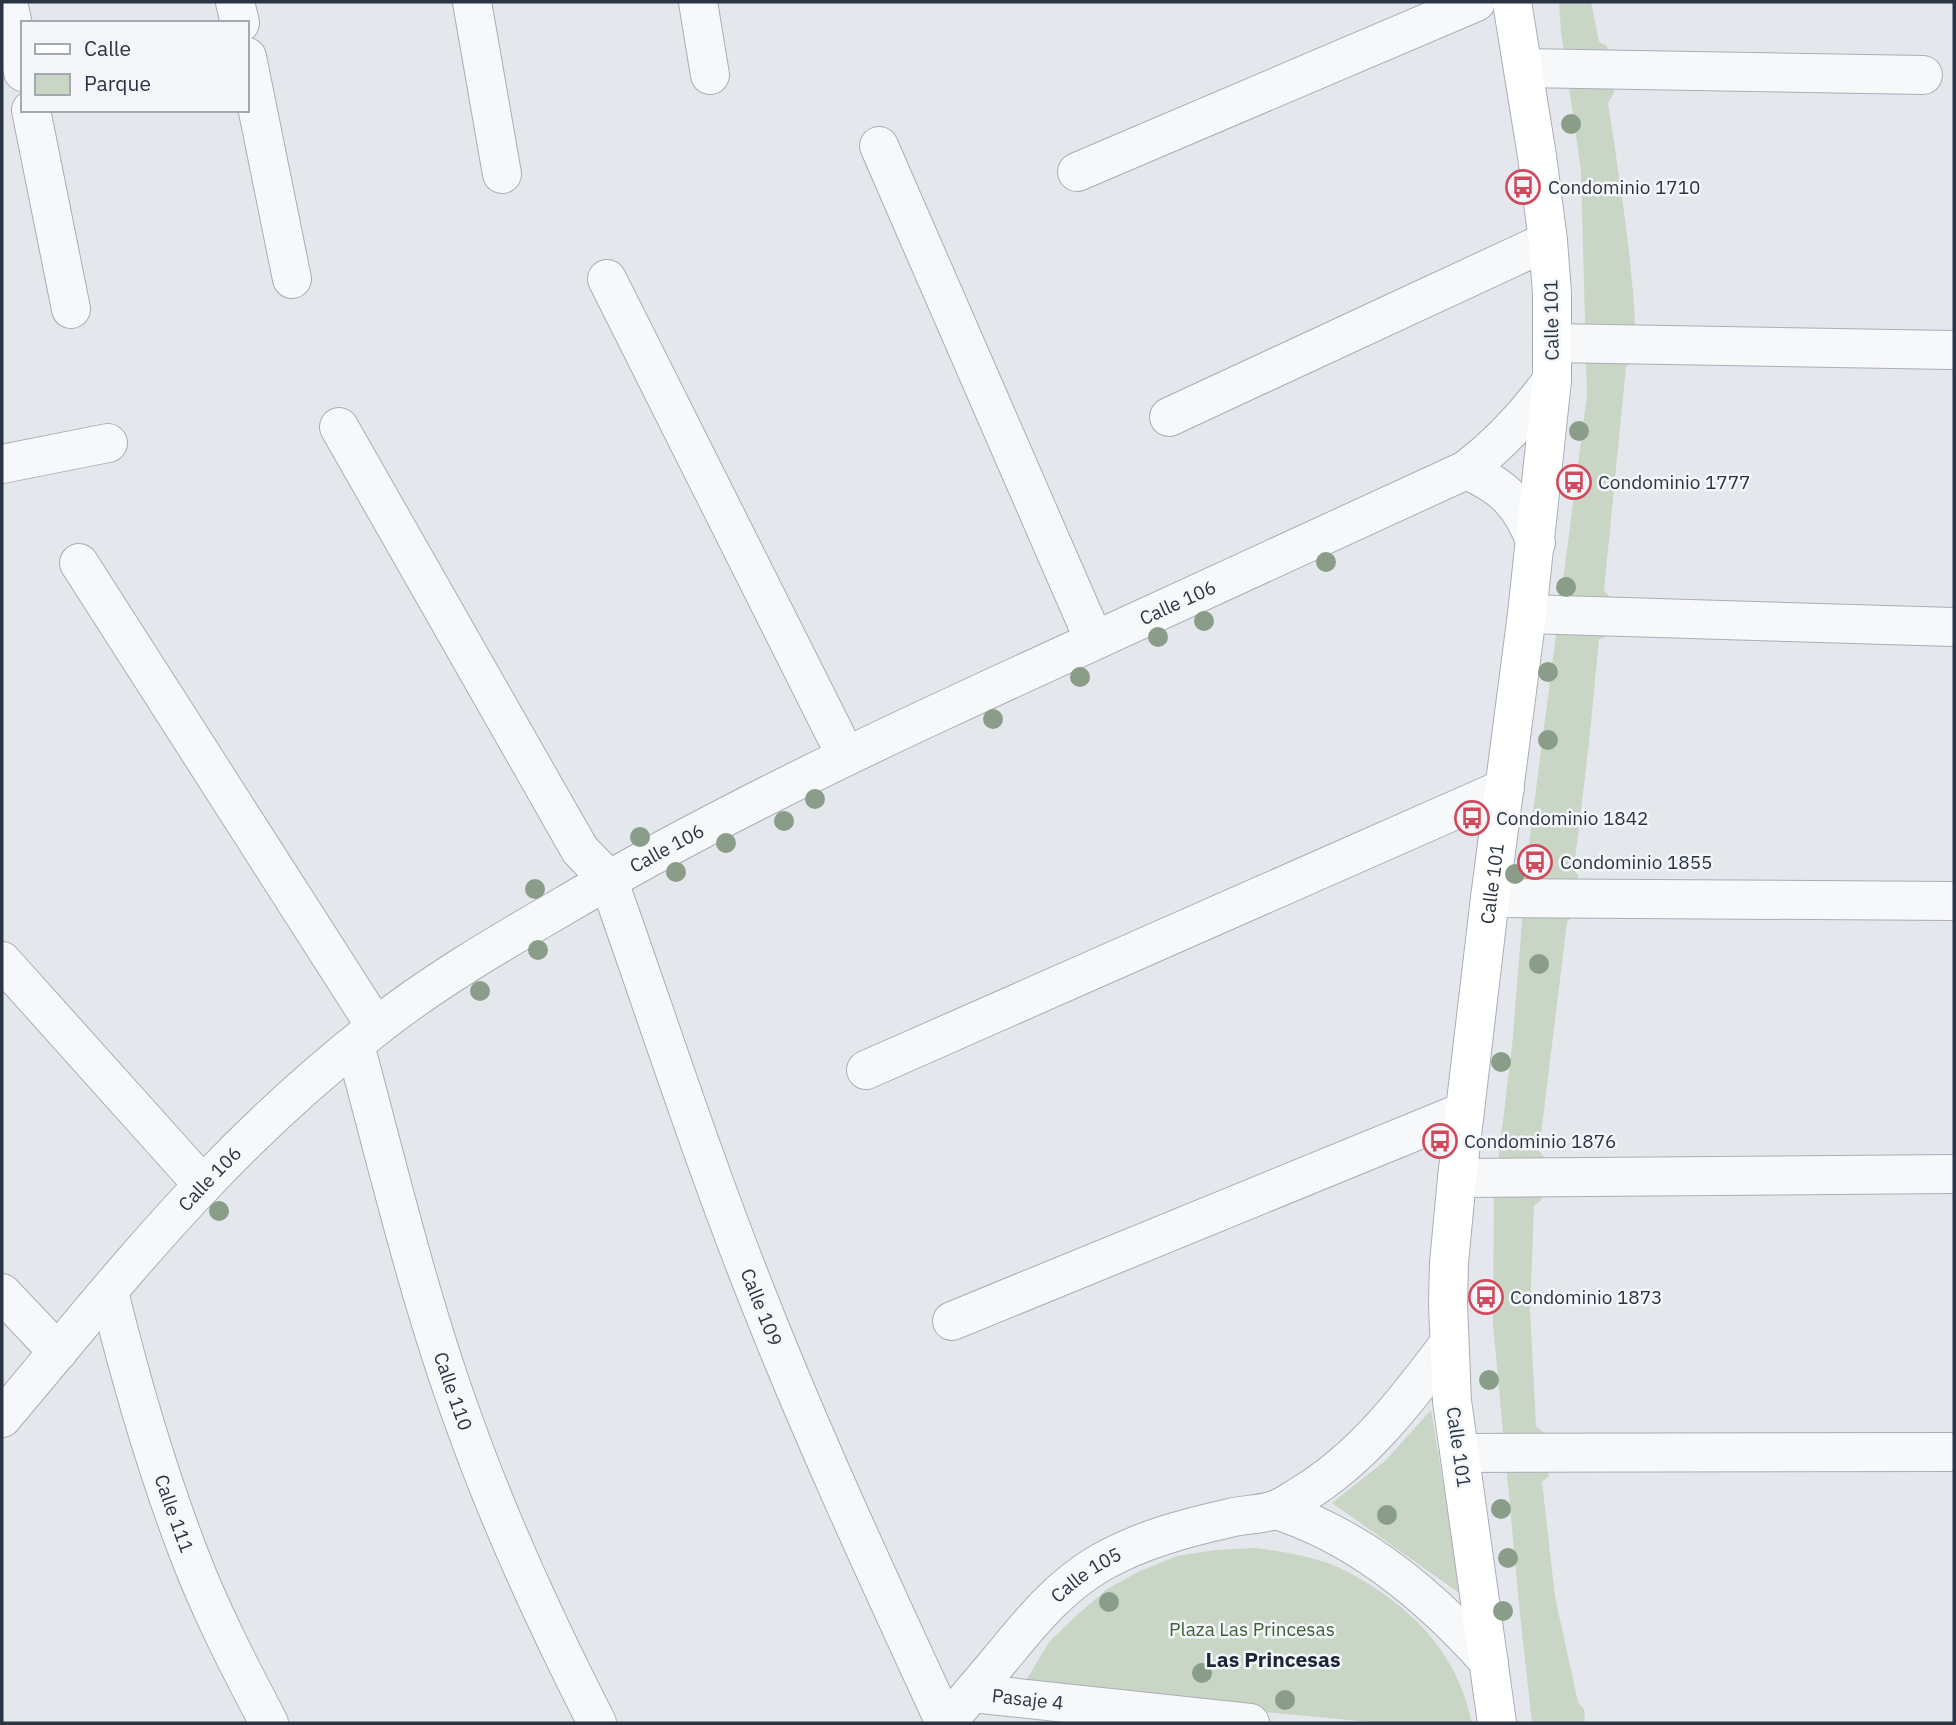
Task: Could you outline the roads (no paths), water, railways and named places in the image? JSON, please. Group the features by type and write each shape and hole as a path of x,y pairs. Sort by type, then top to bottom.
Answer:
{"main road":[{"name":"Calle 101","path":"1497,1723 1452,1401 1448,1345 1449,1263 1457,1178 1536,543 1553,362 1548,241 1512,2"}],"street":[{"path":"8,2 21,63"},
{"path":"235,2 240,21"},
{"path":"472,2 502,174"},
{"path":"698,2 710,75"},
{"path":"1077,172 1476,2"},
{"path":"248,62 292,279"},
{"path":"1523,68 1923,75"},
{"path":"31,112 71,309"},
{"path":"879,146 1094,640"},
{"path":"1169,417 1548,241"},
{"path":"607,279 846,756"},
{"path":"1553,362 1952,350"},
{"name":"Calle 106","path":"2,1418 203,1185 277,1112 366,1036 437,983 608,879 726,815 1094,640 1466,470 1492,450 1535,405 1553,362"},
{"path":"339,427 580,850 608,879"},
{"path":"2,464 108,443"},
{"path":"1466,470 1503,491 1528,523 1536,543"},
{"name":"Calle 110","path":"79,563 366,1036 410,1251 463,1420 524,1574 597,1723"},
{"path":"1527,614 1953,627"},
{"path":"866,1070 1504,788"},
{"name":"Calle 109","path":"608,879 759,1300 809,1423 946,1723"},
{"path":"1490,898 1954,901"},
{"path":"2,961 203,1185"},
{"path":"952,1321 1465,1111"},
{"path":"1457,1178 1954,1174"},
{"name":"Calle 111","path":"109,1292 153,1453 189,1556 227,1643 269,1723"},
{"path":"2,1293 58,1352"},
{"name":"Calle 105","path":"946,1723 1049,1602 1074,1580 1126,1549 1159,1536 1276,1510 1311,1489 1368,1442 1423,1379 1448,1345"},
{"path":"1460,1453 1954,1452"},
{"name":"Calle 105","path":"1276,1510 1338,1535 1391,1571 1459,1629 1489,1662"},
{"name":"Pasaje 4","path":"972,1693 1250,1723"}],"place":[{"name":"Condominio 1710","path":"1523,187"},
{"name":"Condominio 1777","path":"1574,482"},
{"name":"Condominio 1842","path":"1472,818"},
{"name":"Condominio 1855","path":"1535,862"},
{"name":"Condominio 1876","path":"1440,1141"},
{"name":"Condominio 1873","path":"1486,1297"}],"district":[{"name":"Las Princesas","path":"1273,1660"}],"park label":[{"name":"Plaza Las Princesas","path":"1252,1629"}]}
